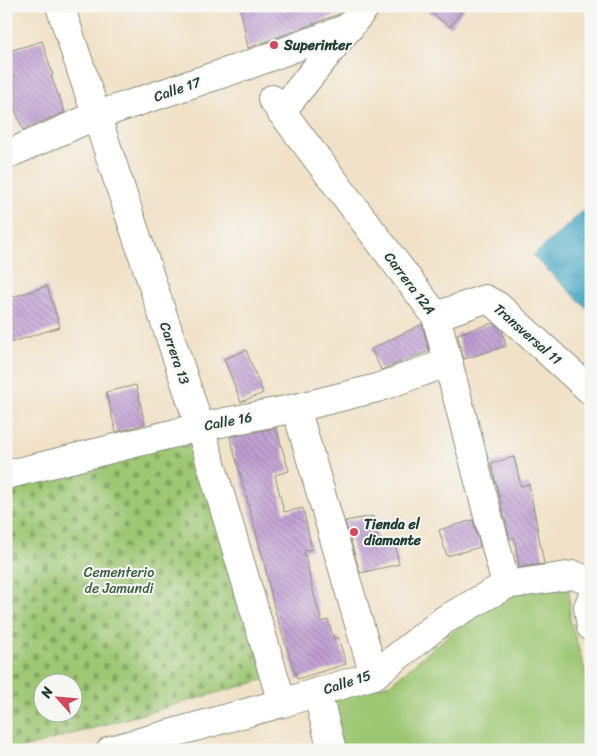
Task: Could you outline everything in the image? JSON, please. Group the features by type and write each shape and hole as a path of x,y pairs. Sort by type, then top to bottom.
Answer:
{"street":[{"name":"Carrera 13","path":"60,6 200,427 282,703"},
{"name":"Calle 17","path":"6,155 95,116 251,64 358,16"},
{"name":"Calle 17","path":"277,105 358,16"},
{"name":"Carrera 12A","path":"277,105 436,316 506,585"},
{"name":"Transversal 11","path":"436,316 485,299 498,306 591,391"},
{"name":"Calle 16","path":"6,475 200,427 296,408 377,388 449,362"},
{"path":"296,408 374,675"},
{"name":"Calle 15","path":"111,750 154,744 374,675 444,620 506,585 574,575 591,582"},
{"path":"591,600 588,607 591,627"},
{"path":"317,692 332,750"}],"green space":[{"name":"Cementerio de Jamundi","path":"192,429 266,679 16,750 6,750 6,481"},
{"path":"569,581 570,620 591,690 591,750 342,750 330,699 390,684 505,589"}],"water":[{"path":"591,204 591,312 533,256"}],"building":[{"path":"240,6 346,6 339,14 248,48"},
{"path":"422,6 466,6 450,27"},
{"path":"42,41 53,75 51,76 65,112 23,130 6,87 6,52"},
{"path":"47,286 60,327 6,344 6,299"},
{"path":"493,323 502,330 506,346 464,359 457,334"},
{"path":"422,324 429,351 381,370 371,349"},
{"path":"246,350 263,393 241,402 224,359"},
{"path":"136,385 145,424 116,432 106,392"},
{"path":"276,428 289,471 275,475 284,512 303,508 312,549 304,551 313,591 322,622 328,620 334,639 338,637 346,664 297,679 274,608 264,562 230,437"},
{"path":"514,457 521,486 529,484 544,564 519,567 514,537 510,539 491,463"},
{"path":"373,516 378,542 394,539 399,564 360,573 345,521"},
{"path":"473,520 480,547 447,556 439,530"}],"place":[{"name":"Superinter","path":"274,45"},
{"name":"Tienda el diamante","path":"354,532"}]}
